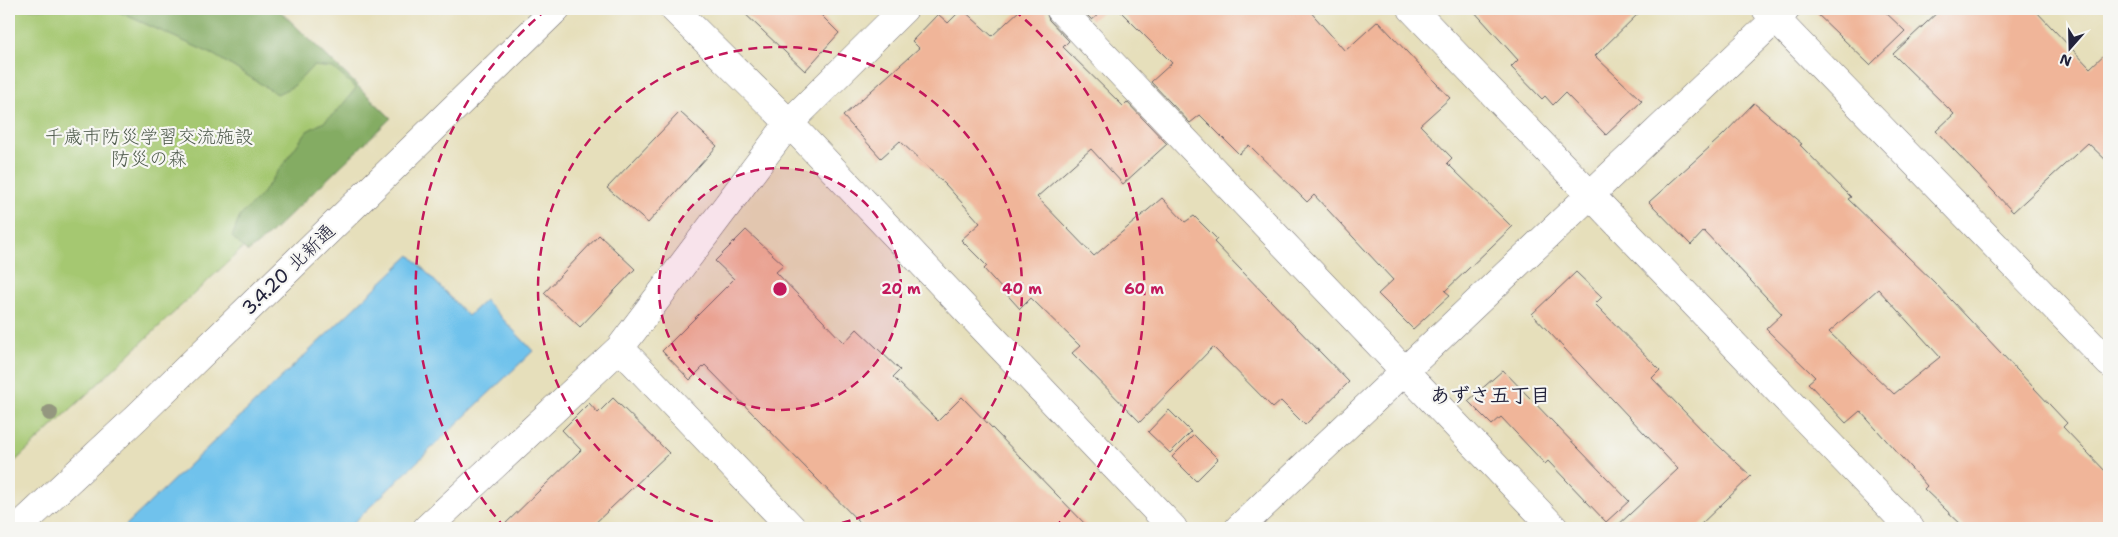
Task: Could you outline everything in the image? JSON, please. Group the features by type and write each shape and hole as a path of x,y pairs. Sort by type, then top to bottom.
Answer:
{"street":[{"name":"3.4.20 北新通","path":"18,528 137,417 556,9"},
{"path":"674,9 789,124 1173,528"},
{"path":"427,528 620,348 789,124 904,9"},
{"path":"1060,9 1554,528"},
{"path":"1412,9 1910,528"},
{"path":"1240,528 1591,194 1776,12 2109,363"},
{"path":"620,348 779,524"}],"green space":[{"name":"千歳市防災学習交流施設 防災の森","path":"9,9 266,9 386,114 9,467"},
{"path":"118,9 278,9 391,118 270,234 248,252 232,237 240,216 261,195 307,131 324,122 339,109 356,88 333,68 313,66 294,86 277,94 214,55 119,12"}],"water":[{"path":"410,255 468,316 485,300 533,351 348,528 123,528"}],"building":[{"path":"740,9 815,9 839,33 805,71"},
{"path":"962,9 992,36 1021,9 1045,9 1049,20 1069,41 1063,47 1123,106 1127,102 1167,144 1123,184 1091,149 1037,197 1094,256 1162,198 1185,222 1194,216 1217,239 1214,242 1349,382 1305,425 1281,401 1273,408 1213,347 1140,422 1072,353 1080,346 1031,298 1020,309 984,269 987,266 961,240 980,223 946,185 900,141 881,158 843,116 919,48 912,41 938,14 948,23"},
{"path":"1081,9 1105,9 1092,20"},
{"path":"1118,9 1308,9 1345,51 1378,21 1450,98 1420,125 1452,158 1447,163 1512,227 1445,291 1450,295 1413,329 1378,294 1393,280 1314,195 1307,202 1249,145 1239,154 1200,115 1190,123 1151,82 1172,63"},
{"path":"1472,9 1643,9 1595,56 1642,101 1606,135 1565,93 1553,105 1545,96 1542,99 1511,67 1518,60"},
{"path":"1812,9 1882,9 1905,31 1870,65"},
{"path":"1941,9 2034,9 2090,68 2109,50 2109,163 2088,143 2013,212 1936,131 1954,114 1893,54"},
{"path":"1754,103 1802,144 1800,145 1851,197 1848,199 1935,283 2067,423 2063,427 2109,475 2109,528 1965,528 1924,489 1927,486 1860,411 1846,423 1808,383 1815,377 1766,329 1782,314 1704,231 1691,245 1649,202 1722,136","holes":["1878,289 1940,357 1894,394 1829,332"]},
{"path":"680,112 717,146 648,223 607,188"},
{"path":"746,230 784,265 776,272 844,343 857,329 900,370 893,377 938,421 962,397 1089,528 865,528 705,365 690,380 662,351 734,279 715,261"},
{"path":"599,235 635,269 580,327 544,293"},
{"path":"1576,272 1602,297 1595,304 1660,370 1652,378 1707,435 1751,476 1697,528 1615,528 1678,469 1532,314"},
{"path":"1503,370 1629,501 1606,522 1548,461 1545,464 1501,417 1492,425 1468,401"},
{"path":"613,398 669,453 590,528 501,528 581,450 562,430 589,403 598,413"},
{"path":"1169,410 1191,432 1170,453 1148,432"},
{"path":"1194,435 1218,459 1196,481 1172,457"}],"district":[{"name":"あずさ五丁目","path":"1490,395"}]}
